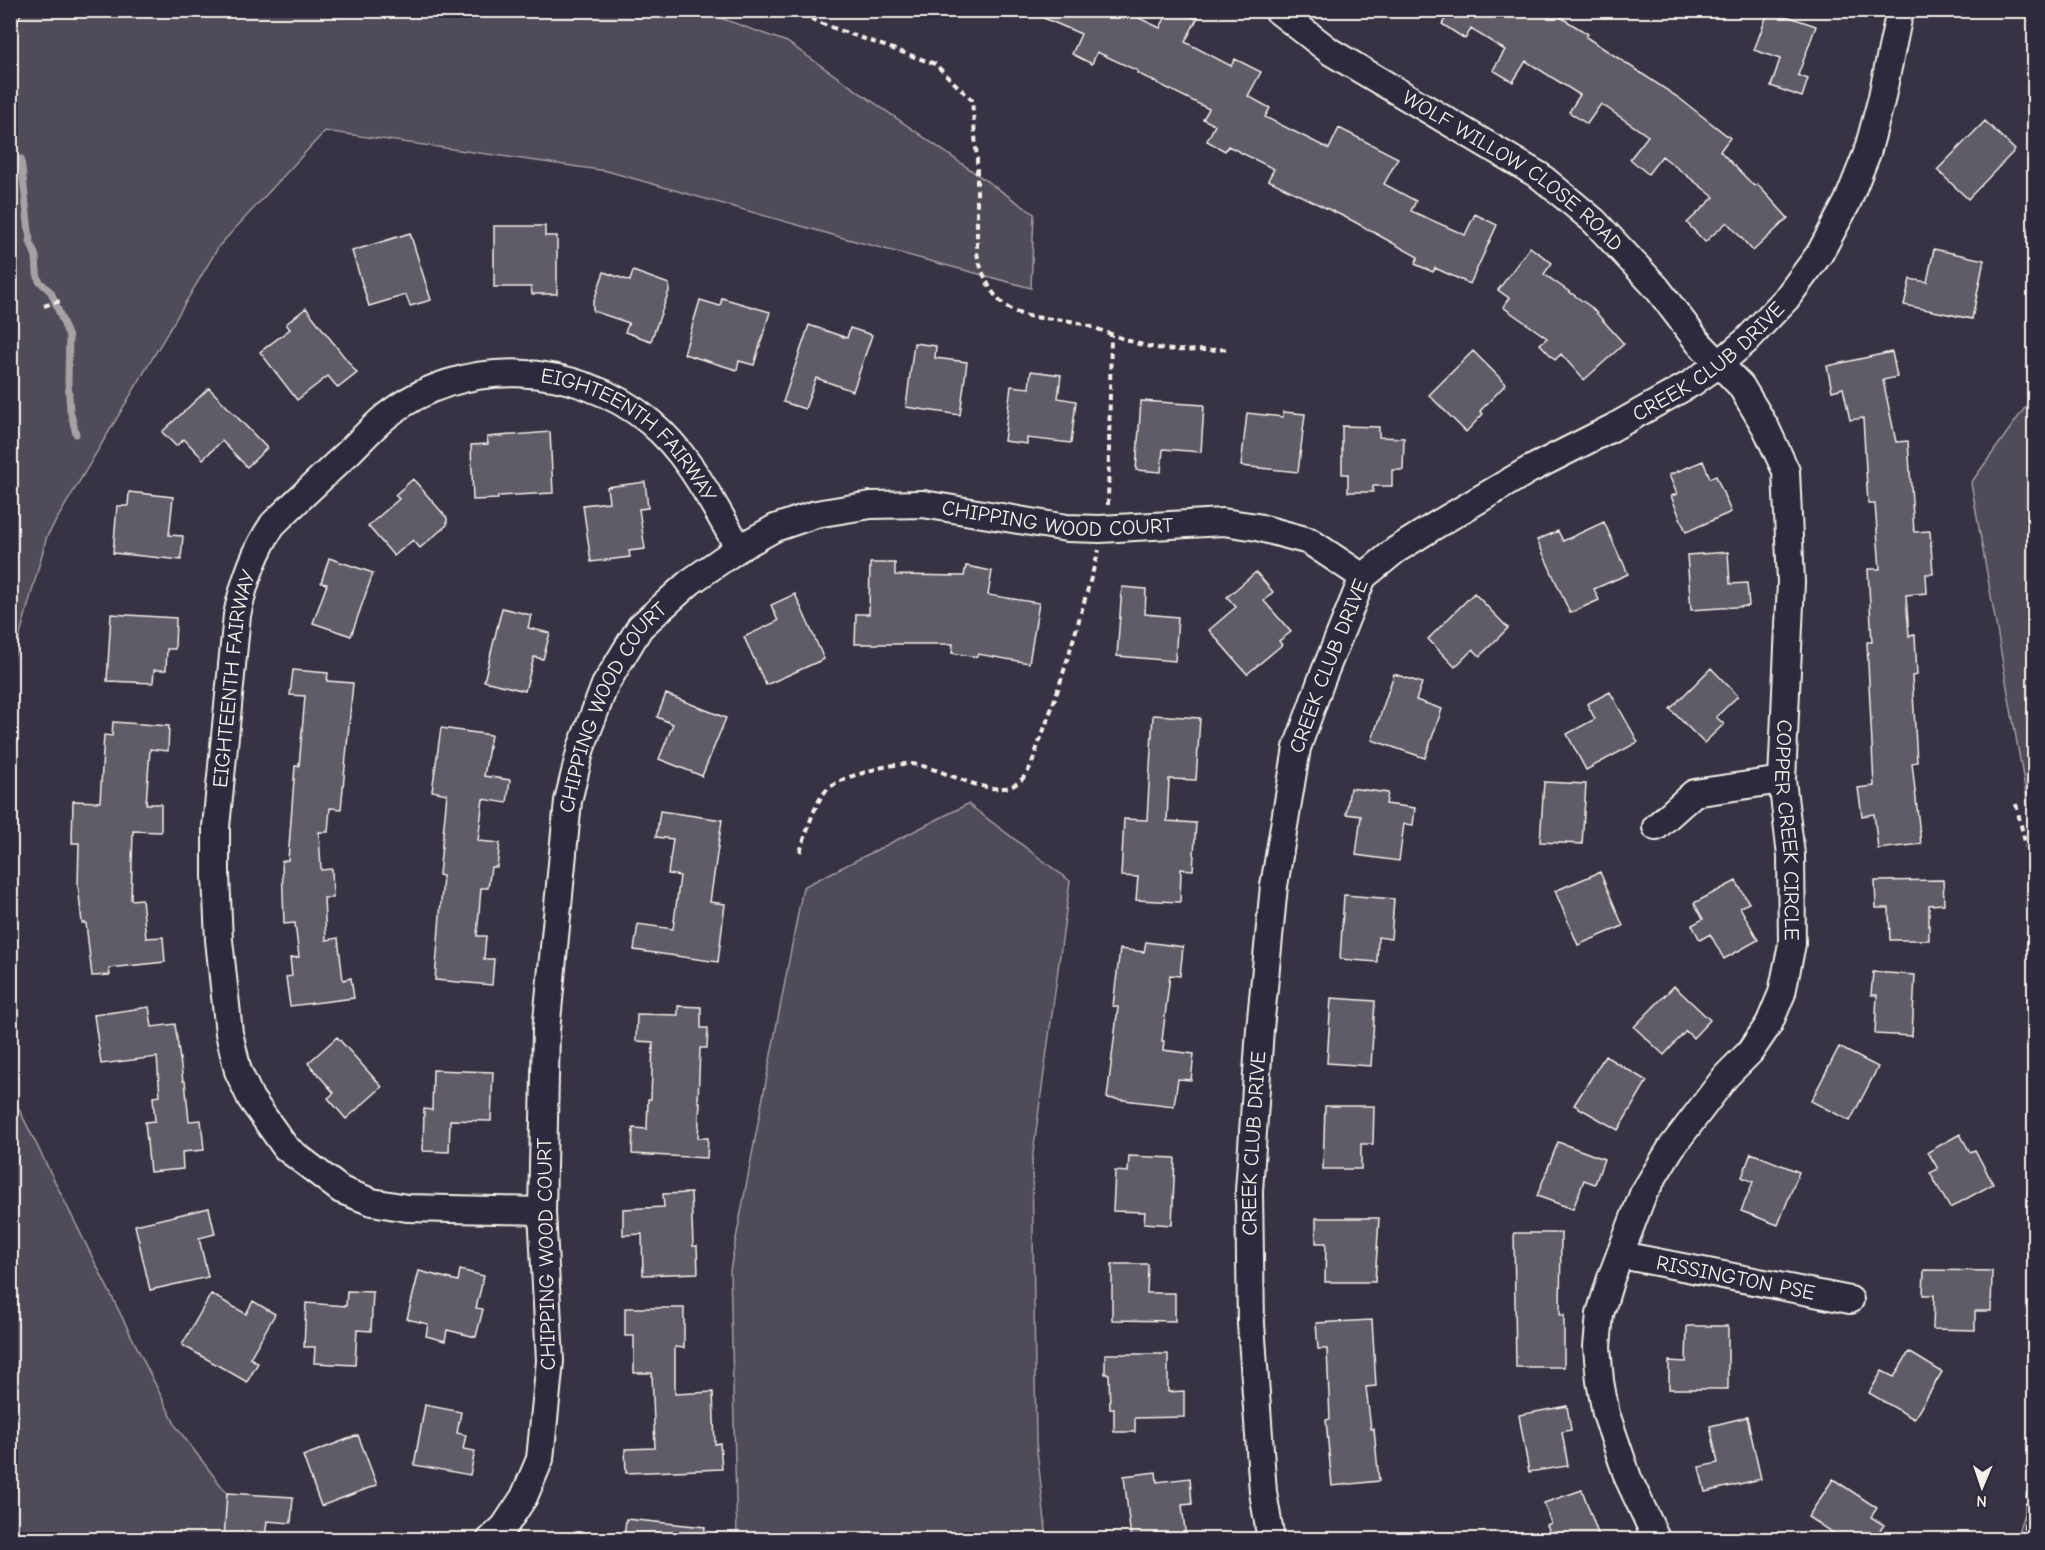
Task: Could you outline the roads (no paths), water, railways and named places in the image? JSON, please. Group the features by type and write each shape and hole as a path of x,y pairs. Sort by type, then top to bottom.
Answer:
{"street":[{"name":"WOLF WILLOW CLOSE ROAD","path":"1277,10 1331,52 1540,176 1568,198 1635,263 1698,342 1719,364"},
{"name":"CREEK CLUB DRIVE","path":"1272,1539 1263,1492 1251,1313 1249,1191 1261,1017 1274,886 1297,748 1363,577 1396,550 1529,470 1612,428 1692,383 1746,341 1786,299 1820,253 1847,203 1867,153 1900,10"},
{"name":"COPPER CREEK CIRCLE","path":"1657,1539 1641,1509 1606,1414 1597,1347 1600,1314 1643,1194 1671,1148 1726,1076 1750,1052 1769,1024 1782,993 1792,944 1791,855 1782,780 1791,582 1786,471 1766,428 1741,386 1719,364"},
{"name":"EIGHTEENTH FAIRWAY","path":"542,1211 407,1209 361,1198 341,1190 286,1148 251,1099 238,1071 229,1034 219,940 216,856 216,827 237,615 244,582 261,541 273,524 386,416 443,385 477,375 508,372 542,374 580,383 617,400 650,422 675,448 697,477 739,548"},
{"name":"CHIPPING WOOD COURT","path":"504,1535 524,1497 540,1459 550,1361 542,1211 546,1031 568,801 581,748 605,685 640,627 690,582 739,548 775,528 816,514 871,505 923,504 1067,528 1100,529 1223,522 1257,527 1309,541 1363,577"},
{"path":"1656,828 1694,793 1782,780"},
{"name":"RISSINGTON PSE","path":"1621,1255 1850,1300"}],"waterway":[{"path":"21,159 30,241 36,257 39,281 51,292 69,337 70,410 76,434"}]}
